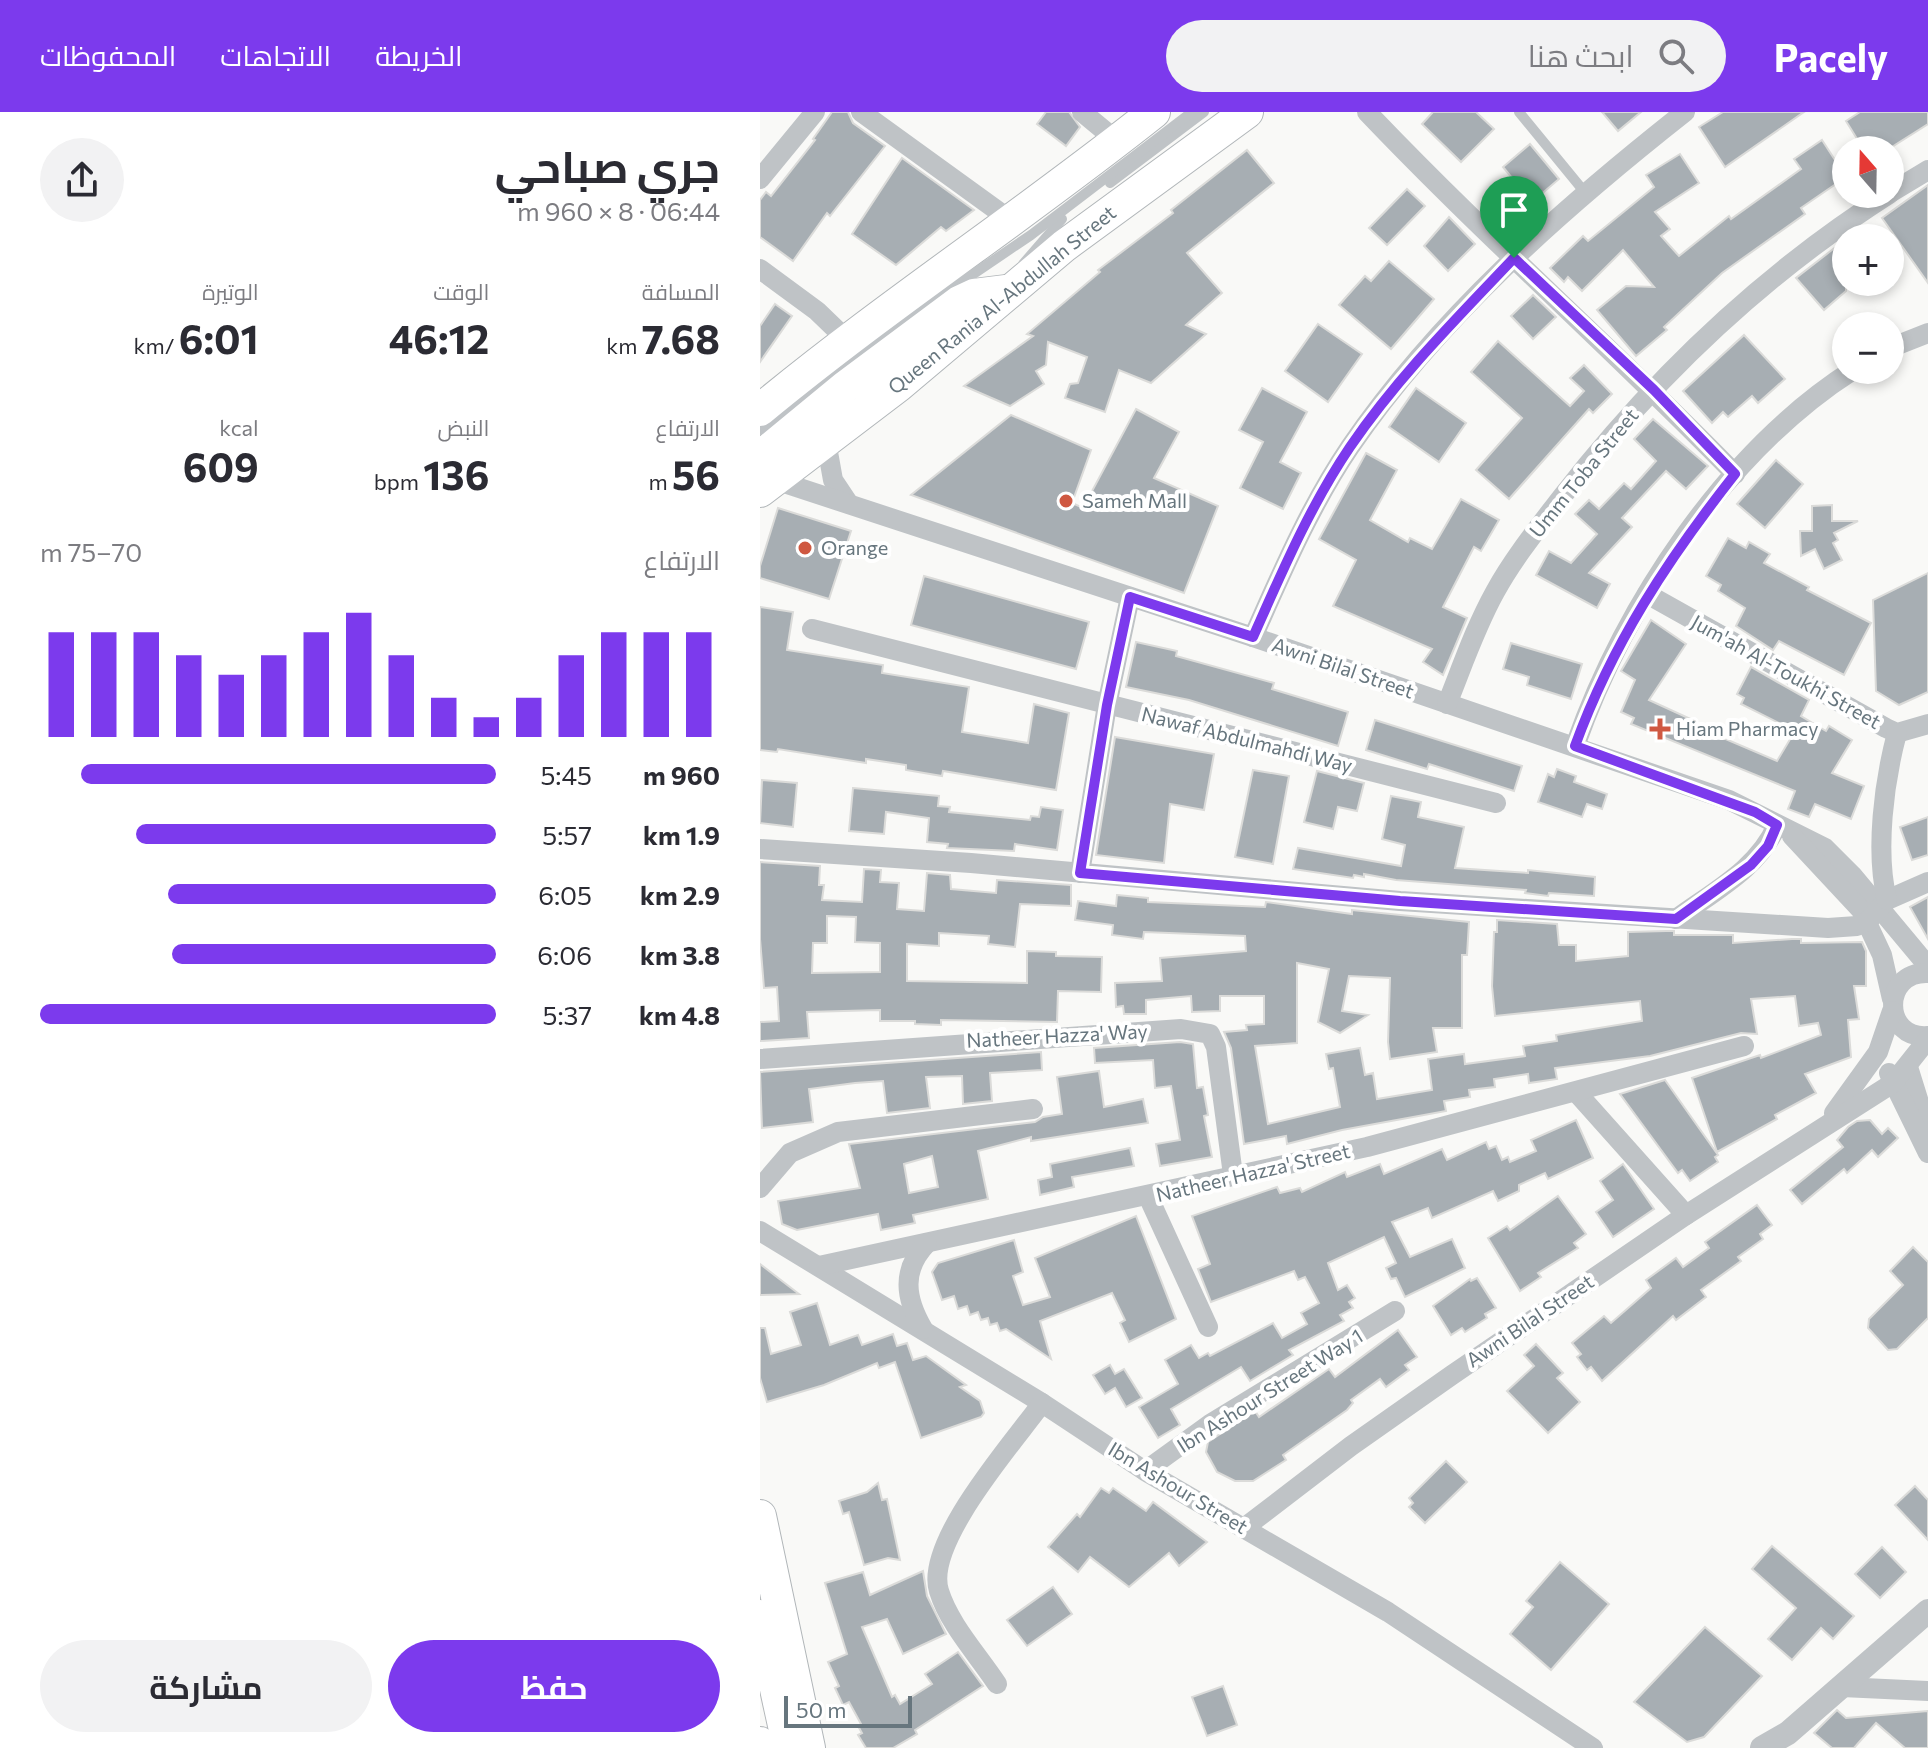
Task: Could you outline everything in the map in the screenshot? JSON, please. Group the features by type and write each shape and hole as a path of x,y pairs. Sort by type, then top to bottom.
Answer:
{"main road":[{"path":"760,410 846,339 1013,222 1154,112"},
{"name":"Queen Rania Al-Abdullah Street","path":"765,476 826,441 898,386 1008,290 1247,112"},
{"path":"765,476 845,387 959,302 983,293 1008,290"},
{"path":"760,1516 809,1748"},
{"path":"760,1616 789,1748"}],"street":[{"path":"760,179 815,112"},
{"path":"861,112 1013,222"},
{"path":"1082,112 1117,141"},
{"path":"1367,112 1514,258 1654,390 1735,474"},
{"path":"1253,637 1302,531 1350,448 1414,365 1514,258 1685,112"},
{"name":"Umm Toba Street","path":"1904,185 1928,170"},
{"name":"Umm Toba Street","path":"1447,704 1494,594 1513,562 1587,464 1718,326 1784,268 1869,208"},
{"path":"760,269 817,311 846,339"},
{"path":"1904,342 1928,333"},
{"path":"1575,746 1606,669 1647,594 1683,541 1735,474 1763,444 1833,384"},
{"path":"826,441 833,480 849,504"},
{"name":"Awni Bilal Street","path":"765,476 1253,637 1729,800 1782,827 1855,902 1878,910 1928,966"},
{"name":"Jum'ah Al-Toukhi Street","path":"1647,594 1897,733 1928,724"},
{"path":"1080,873 1107,705 1130,597"},
{"name":"Nawaf Abdulmahdi Way","path":"812,629 1496,803"},
{"path":"1878,910 1889,763 1897,733"},
{"path":"1676,919 1751,865 1782,827"},
{"path":"760,849 1400,901 1828,928 1857,926 1878,910 1928,882"},
{"name":"Awni Bilal Street","path":"1824,1125 1856,1087 1878,1052 1892,1005 1882,955 1878,910"},
{"path":"1928,973 1915,974 1903,981 1892,1005 1906,1031 1928,1037"},
{"name":"Natheer Hazza' Way","path":"760,1059 953,1043 1181,1029 1205,1031 1210,1034 1216,1047 1233,1175"},
{"name":"Awni Bilal Street","path":"1244,1528 1351,1446 1686,1215 1893,1083 1928,1037"},
{"name":"Natheer Hazza' Street","path":"819,1266 1367,1147 1744,1046"},
{"path":"1878,1052 1928,1153"},
{"path":"1908,1067 1928,1131"},
{"path":"1577,1093 1686,1215"},
{"path":"760,1188 790,1153 838,1132 1033,1109"},
{"path":"1148,1196 1208,1327"},
{"name":"Ibn Ashour Street","path":"760,1231 1042,1403 1145,1471 1388,1612 1593,1748"},
{"path":"923,1329 909,1303 908,1275 916,1254 927,1243"},
{"name":"Ibn Ashour Street Way 1","path":"1145,1471 1210,1424 1395,1311"},
{"path":"997,1684 948,1611 938,1590 935,1571 951,1529 1042,1403"},
{"path":"1762,1748 1783,1740 1928,1611"},
{"path":"1842,1687 1928,1691"}],"lane":[{"path":"760,430 879,338 1031,235 1192,112"},
{"path":"1008,290 1031,252 1062,218 1204,112"},
{"path":"1519,112 1587,195"}],"building":[{"path":"832,112 848,112 853,123 885,146 830,216 827,213 793,261 760,237 760,200 766,192 771,196 815,140"},
{"path":"1046,112 1069,112 1080,127 1066,146 1037,124"},
{"path":"1433,112 1476,112 1494,129 1461,162 1422,124"},
{"path":"1602,112 1641,112 1618,131"},
{"path":"1723,112 1804,112 1725,167 1699,127"},
{"path":"1860,112 1928,112 1928,124 1904,139 1904,136 1855,136 1846,121"},
{"path":"1822,140 1832,155 1832,187 1801,208 1805,214 1722,273 1664,327 1667,330 1636,356 1597,310 1626,286 1654,287 1623,250 1582,291 1568,277 1564,282 1550,268 1583,236 1588,241 1654,187 1646,175 1680,154 1699,183 1655,212 1670,229 1661,236 1679,256 1729,216 1731,219 1801,169 1794,159"},
{"path":"1530,144 1559,179 1532,202 1503,167"},
{"path":"1247,150 1274,183 1187,253 1222,293 1186,325 1206,334 1151,383 1119,370 1105,412 1065,398 1070,384 1078,383 1087,357 1048,342 1046,365 1036,371 1044,384 1010,406 964,386 1033,336 1027,334 1100,272 1098,270 1173,213 1171,210"},
{"path":"902,158 974,210 946,231 941,227 896,265 852,234"},
{"path":"1928,185 1928,283 1904,249 1904,224 1886,224 1882,218 1896,208 1904,208 1904,202"},
{"path":"1407,189 1425,206 1387,245 1369,228"},
{"path":"1449,217 1475,244 1448,271 1424,246"},
{"path":"1832,250 1832,296 1840,296 1824,310 1796,278"},
{"path":"1389,261 1434,299 1391,349 1339,305 1365,276 1371,281"},
{"path":"1533,295 1556,317 1533,339 1511,316"},
{"path":"775,304 792,316 760,362 760,326"},
{"path":"1318,324 1362,354 1328,402 1285,371"},
{"path":"1744,335 1785,379 1758,403 1752,396 1728,417 1723,412 1712,423 1683,391"},
{"path":"1498,341 1570,406 1584,391 1570,378 1584,365 1612,394 1593,413 1589,409 1509,499 1476,470 1522,418 1471,372"},
{"path":"1262,388 1307,412 1280,462 1301,473 1283,509 1240,488 1263,442 1239,430"},
{"path":"1416,388 1466,423 1439,462 1389,427"},
{"name":"Sameh Mall","path":"1136,409 1179,432 1154,478 1218,506 1184,593 911,495 1011,415 1091,450 1072,503 1083,508"},
{"path":"1653,419 1708,466 1686,489 1666,471 1622,518 1632,527 1589,573 1610,584 1597,608 1536,575 1549,551 1571,563 1597,534 1575,514 1589,500 1599,509 1624,483 1631,489 1656,461 1634,439"},
{"path":"1366,453 1397,470 1370,520 1408,542 1410,538 1432,549 1461,499 1499,520 1481,551 1474,547 1443,607 1467,618 1443,675 1423,662 1432,649 1333,606 1356,560 1319,539"},
{"path":"1776,460 1803,484 1765,528 1737,504"},
{"path":"1832,505 1832,521 1858,521 1834,533 1838,540 1833,543 1842,560 1824,569 1815,549 1801,556 1800,531 1812,531 1812,506"},
{"name":"Orange","path":"778,508 851,531 829,599 760,578 760,566"},
{"path":"1728,538 1746,548 1749,542 1770,554 1764,563 1809,587 1807,590 1871,623 1844,675 1779,641 1773,650 1736,626 1745,608 1718,591 1721,585 1706,576"},
{"path":"1928,573 1928,692 1899,705 1876,691 1873,600"},
{"path":"924,576 1089,622 1076,669 911,625"},
{"path":"760,607 793,612 787,650 883,665 882,673 969,687 962,732 1028,743 1034,704 1069,713 1056,790 943,771 942,776 906,770 906,765 866,759 866,763 778,749 777,752 760,750"},
{"path":"1651,620 1686,644 1649,700 1697,722 1695,726 1777,761 1795,731 1741,704 1744,698 1737,694 1751,667 1809,700 1801,716 1826,731 1829,726 1852,740 1832,773 1864,786 1851,819 1815,804 1809,817 1788,809 1795,791 1631,724 1634,718 1621,712 1635,680 1621,671"},
{"path":"1136,642 1177,651 1176,656 1274,683 1272,689 1348,712 1338,746 1189,700 1126,687"},
{"path":"1511,643 1582,664 1571,699 1527,685 1529,677 1503,669"},
{"path":"1375,720 1522,766 1514,791 1429,764 1427,769 1366,750"},
{"path":"1115,737 1214,754 1204,810 1170,804 1164,863 1096,855"},
{"path":"1557,769 1576,776 1574,782 1607,794 1602,809 1587,804 1582,817 1538,802 1548,774 1554,777"},
{"path":"1253,770 1289,776 1273,864 1235,857"},
{"path":"1317,771 1364,783 1357,811 1338,807 1333,829 1304,822"},
{"path":"762,780 797,783 793,827 760,823"},
{"path":"853,788 939,796 938,806 950,807 949,812 1030,820 1031,816 1039,817 1041,807 1063,810 1057,850 1015,844 1014,851 947,848 948,844 927,842 929,818 886,812 884,834 849,831"},
{"path":"1391,796 1421,802 1418,817 1464,827 1455,868 1528,873 1528,870 1595,877 1594,896 1549,893 1548,896 1525,893 1526,890 1396,880 1364,874 1364,877 1354,875 1353,878 1293,869 1298,848 1401,866 1405,845 1382,839"},
{"path":"1928,817 1928,855 1912,860 1900,827"},
{"path":"760,862 820,866 819,885 824,885 822,900 862,902 864,869 881,870 880,882 899,883 897,909 924,911 927,873 950,875 951,889 996,893 997,880 1071,885 1071,906 1020,904 1015,947 988,944 989,936 939,933 939,946 907,944 907,981 1027,983 1027,951 1056,952 1056,956 1102,957 1101,992 1058,991 1057,1022 941,1020 941,1025 915,1024 915,1021 880,1021 880,1010 807,1012 809,1038 760,1041 760,1022 779,1021 777,987 764,988 760,939","holes":["827,916 856,917 855,942 880,943 880,972 812,973 813,943 827,943"]},
{"path":"1117,895 1148,898 1148,902 1265,907 1266,902 1352,914 1352,910 1469,922 1467,955 1462,955 1462,1028 1433,1028 1437,1052 1390,1059 1390,978 1349,976 1342,1011 1368,1015 1340,1033 1318,1022 1329,969 1297,963 1297,1043 1255,1046 1268,1124 1340,1107 1333,1068 1329,1069 1326,1054 1360,1048 1365,1075 1373,1073 1377,1099 1432,1090 1428,1059 1464,1054 1465,1064 1525,1056 1523,1046 1557,1041 1556,1035 1642,1021 1640,1001 1495,1016 1492,986 1497,920 1557,924 1559,945 1576,945 1576,961 1628,956 1628,932 1733,935 1733,943 1792,939 1801,939 1801,943 1862,942 1866,951 1866,986 1854,986 1859,1019 1848,1020 1851,1057 1805,1074 1816,1093 1717,1152 1692,1078 1760,1055 1761,1058 1821,1035 1818,1023 1799,1026 1795,996 1751,999 1757,1034 1741,1033 1650,1056 1555,1068 1557,1079 1529,1083 1528,1074 1494,1079 1495,1087 1469,1090 1470,1097 1444,1101 1446,1111 1342,1130 1287,1144 1286,1136 1244,1144 1231,1048 1224,1032 1247,1030 1246,1025 1264,1024 1264,996 1220,996 1220,1011 1192,1012 1191,996 1146,1000 1146,1014 1124,1014 1123,1006 1116,1007 1115,983 1162,981 1160,958 1246,951 1245,936 1144,932 1143,939 1112,935 1113,925 1075,920 1078,901 1116,906"},
{"path":"1928,897 1928,939 1910,907"},
{"path":"1180,1042 1193,1044 1197,1088 1203,1087 1208,1115 1204,1116 1212,1157 1160,1166 1156,1144 1180,1140 1171,1086 1155,1088 1153,1060 1095,1063 1094,1048"},
{"path":"1041,1052 1042,1070 990,1073 992,1101 963,1104 962,1076 926,1077 930,1108 887,1113 883,1081 855,1083 809,1089 813,1122 762,1128 760,1072"},
{"path":"1099,1071 1104,1107 1143,1099 1148,1123 1031,1141 1031,1137 978,1151 988,1199 913,1215 915,1223 881,1230 878,1214 797,1230 782,1224 778,1201 860,1188 849,1144 1035,1122 1043,1117 1062,1114 1057,1077","holes":["932,1156 938,1187 909,1193 904,1164"]},
{"path":"1665,1080 1718,1155 1715,1157 1718,1162 1690,1181 1682,1170 1678,1173 1620,1094"},
{"path":"1576,1120 1593,1158 1548,1179 1545,1173 1519,1185 1519,1191 1498,1201 1493,1191 1432,1218 1428,1208 1392,1222 1410,1257 1452,1239 1465,1268 1405,1297 1396,1278 1391,1279 1386,1268 1396,1263 1384,1237 1328,1263 1338,1290 1347,1285 1355,1298 1349,1302 1353,1308 1340,1315 1344,1321 1289,1350 1293,1355 1250,1381 1241,1367 1171,1409 1180,1425 1158,1438 1139,1407 1178,1384 1165,1360 1191,1345 1199,1358 1208,1353 1210,1356 1273,1323 1282,1338 1307,1324 1301,1313 1319,1303 1305,1277 1298,1280 1294,1271 1211,1302 1198,1269 1210,1264 1192,1216 1277,1187 1280,1193 1300,1188 1302,1192 1345,1172 1347,1177 1380,1164 1384,1174 1442,1149 1447,1160 1486,1142 1489,1149 1496,1146 1502,1160 1508,1157 1510,1162 1536,1151 1531,1140"},
{"path":"1870,1120 1882,1134 1888,1128 1898,1138 1878,1157 1872,1150 1847,1173 1844,1169 1802,1204 1790,1190 1843,1147 1837,1140 1848,1127 1857,1121"},
{"path":"1130,1148 1134,1166 1072,1177 1074,1187 1040,1195 1038,1180 1052,1177 1050,1164"},
{"path":"1623,1164 1654,1209 1613,1237 1596,1212 1613,1200 1600,1181"},
{"path":"1558,1196 1586,1234 1574,1243 1578,1248 1538,1273 1541,1277 1520,1291 1488,1238 1507,1226 1510,1230"},
{"path":"1757,1205 1772,1225 1760,1234 1763,1239 1738,1257 1741,1261 1701,1290 1706,1297 1676,1320 1673,1316 1602,1381 1591,1367 1587,1370 1577,1357 1581,1354 1572,1343 1604,1316 1611,1323 1651,1288 1646,1280 1676,1258 1683,1267 1709,1248 1705,1242"},
{"path":"1136,1216 1176,1319 1129,1342 1120,1323 1125,1320 1112,1293 1040,1321 1051,1359 1006,1329 1000,1331 997,1323 990,1325 988,1318 981,1320 978,1312 970,1315 967,1306 958,1309 954,1296 942,1300 932,1272 938,1263 1014,1240 1023,1272 1013,1276 1023,1305 1050,1297 1035,1258"},
{"path":"1913,1247 1928,1262 1928,1318 1897,1349 1888,1350 1868,1328 1869,1319 1903,1285 1890,1271"},
{"path":"760,1264 799,1294 760,1295"},
{"path":"1477,1278 1496,1308 1465,1332 1462,1328 1451,1335 1433,1306 1470,1279"},
{"path":"817,1303 830,1345 858,1335 862,1345 893,1334 897,1346 907,1343 913,1360 926,1356 966,1385 960,1387 980,1401 984,1413 981,1417 921,1438 895,1362 879,1368 877,1363 824,1385 767,1402 760,1378 760,1328 765,1328 771,1354 801,1345 790,1312"},
{"path":"1398,1330 1417,1357 1405,1365 1409,1370 1386,1387 1380,1379 1351,1400 1353,1403 1347,1410 1283,1455 1286,1460 1253,1481 1235,1481 1217,1472 1206,1452 1208,1442 1255,1411 1259,1417 1329,1369 1335,1377"},
{"path":"1536,1344 1563,1373 1557,1378 1580,1402 1548,1433 1507,1391 1534,1366 1524,1355"},
{"path":"1110,1365 1115,1374 1124,1369 1142,1398 1126,1407 1115,1388 1105,1394 1093,1375"},
{"path":"1446,1461 1467,1482 1425,1523 1409,1507 1413,1503 1409,1498"},
{"path":"878,1483 882,1500 887,1499 900,1560 888,1558 864,1565 849,1512 843,1514 839,1501 867,1492"},
{"path":"1915,1486 1928,1500 1928,1540 1895,1505"},
{"path":"1101,1488 1109,1493 1113,1488 1146,1511 1153,1502 1207,1542 1179,1566 1169,1553 1129,1587 1090,1557 1078,1572 1048,1547 1077,1514 1080,1517"},
{"path":"1772,1546 1854,1616 1833,1639 1821,1628 1792,1660 1768,1639 1796,1608 1752,1569"},
{"path":"1882,1547 1906,1572 1880,1598 1855,1574"},
{"path":"1560,1562 1609,1604 1551,1670 1510,1634 1533,1607 1526,1601"},
{"path":"923,1571 927,1596 946,1634 903,1654 887,1619 862,1627 892,1697 895,1695 900,1704 932,1684 925,1674 958,1652 983,1686 893,1748 866,1748 858,1735 862,1733 858,1726 861,1724 849,1702 843,1705 835,1688 839,1686 828,1662 847,1654 825,1583 863,1572 870,1595"},
{"path":"1053,1587 1072,1614 1027,1646 1007,1620"},
{"path":"1705,1627 1762,1676 1704,1737 1687,1742 1634,1702"},
{"path":"1223,1686 1237,1725 1207,1736 1192,1697"},
{"path":"1837,1710 1846,1718 1928,1711 1928,1748 1905,1748 1876,1723 1854,1748 1832,1748 1814,1733"}],"place":[{"name":"Sameh Mall","path":"1066,501"},
{"name":"Orange","path":"805,548"},
{"name":"Hiam Pharmacy","path":"1660,729"}],"route":[{"path":"1514,258 1654,390 1735,474 1647,594 1591,700 1575,746 1755,812 1777,825 1768,846 1751,865 1676,919 1400,901 1080,873 1114,665 1130,597 1253,637 1302,531 1350,448 1405,375 1514,258"}]}
